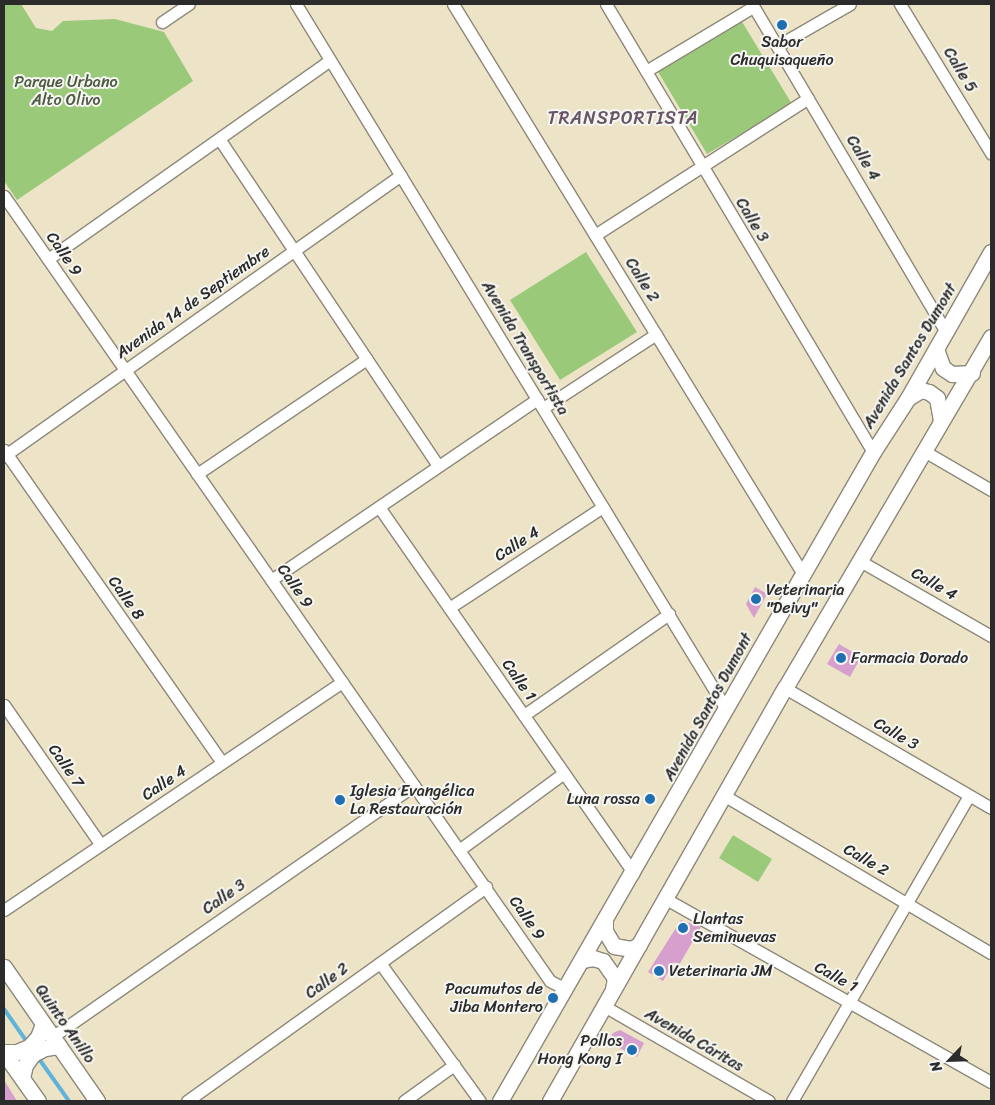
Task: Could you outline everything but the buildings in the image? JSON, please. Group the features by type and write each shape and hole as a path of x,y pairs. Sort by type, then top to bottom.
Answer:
{"main road":[{"name":"Avenida Santos Dumont","path":"500,1101 605,922 873,452 908,398 991,252"},
{"path":"550,1101 785,688 941,421 972,373 991,337"},
{"path":"936,349 938,360 947,371 962,376 972,373"},
{"path":"908,398 922,390 929,392 937,398 941,421"},
{"path":"605,922 608,940 614,946 631,949 639,945"},
{"path":"582,960 593,958 607,964 615,978 614,989"},
{"name":"Quinto Anillo","path":"4,968 48,1038 97,1101"},
{"path":"38,1101 12,1061 29,1047 48,1038"}],"street":[{"path":"162,22 189,4"},
{"name":"Avenida Transportista","path":"296,4 726,709"},
{"name":"Calle 2","path":"453,4 803,574"},
{"name":"Calle 3","path":"606,4 873,452"},
{"path":"777,46 850,4"},
{"name":"Calle 5","path":"900,4 991,153"},
{"path":"646,71 752,5"},
{"name":"Calle 4","path":"752,5 945,330"},
{"path":"48,259 220,140 330,60"},
{"path":"595,235 808,98"},
{"path":"220,140 438,466"},
{"name":"Avenida 14 de Septiembre","path":"5,453 400,175"},
{"name":"Calle 9","path":"4,196 550,981 566,989"},
{"path":"271,580 438,466 656,334"},
{"path":"197,474 367,359"},
{"path":"924,451 991,490"},
{"name":"Calle 8","path":"5,453 222,764"},
{"name":"Calle 1","path":"379,507 633,873"},
{"name":"Calle 4","path":"449,608 603,507"},
{"name":"Calle 4","path":"860,561 991,636"},
{"path":"524,715 669,614"},
{"name":"Calle 4","path":"4,910 342,682"},
{"name":"Calle 3","path":"785,688 991,808"},
{"name":"Calle 7","path":"4,705 101,844"},
{"path":"460,850 564,773"},
{"name":"Calle 3","path":"48,1038 414,785"},
{"name":"Calle 2","path":"724,796 991,953"},
{"path":"792,1101 969,796"},
{"name":"Calle 2","path":"187,1101 486,887"},
{"name":"Calle 1","path":"666,899 991,1082"},
{"path":"380,963 480,1101"},
{"name":"Avenida Cáritas","path":"604,1006 766,1101"},
{"path":"404,1101 454,1065"}],"green space":[{"name":"Parque Urbano Alto Olivo","path":"4,4 21,4 36,28 52,31 63,21 115,19 164,32 193,81 17,200 4,181"},
{"path":"741,20 792,104 707,154 657,70"},
{"path":"586,252 637,332 560,380 510,300"},
{"path":"733,835 772,859 758,882 719,858"}],"waterway":[{"path":"4,1009 27,1042"},
{"path":"37,1056 69,1101"}],"place":[{"name":"Sabor Chuquisaqueño","path":"782,25"},
{"name":"Veterinaria \"Deivy\"","path":"756,599"},
{"name":"Farmacia Dorado","path":"841,658"},
{"name":"Luna rossa","path":"650,799"},
{"name":"Iglesia Evangélica La Restauración","path":"340,800"},
{"name":"Llantas Seminuevas","path":"683,928"},
{"name":"Veterinaria JM","path":"659,971"},
{"name":"Pacumutos de Jiba Montero","path":"553,998"},
{"name":"Pollos Hong Kong I","path":"632,1050"}],"district":[{"name":"TRANSPORTISTA","path":"623,118"}]}
